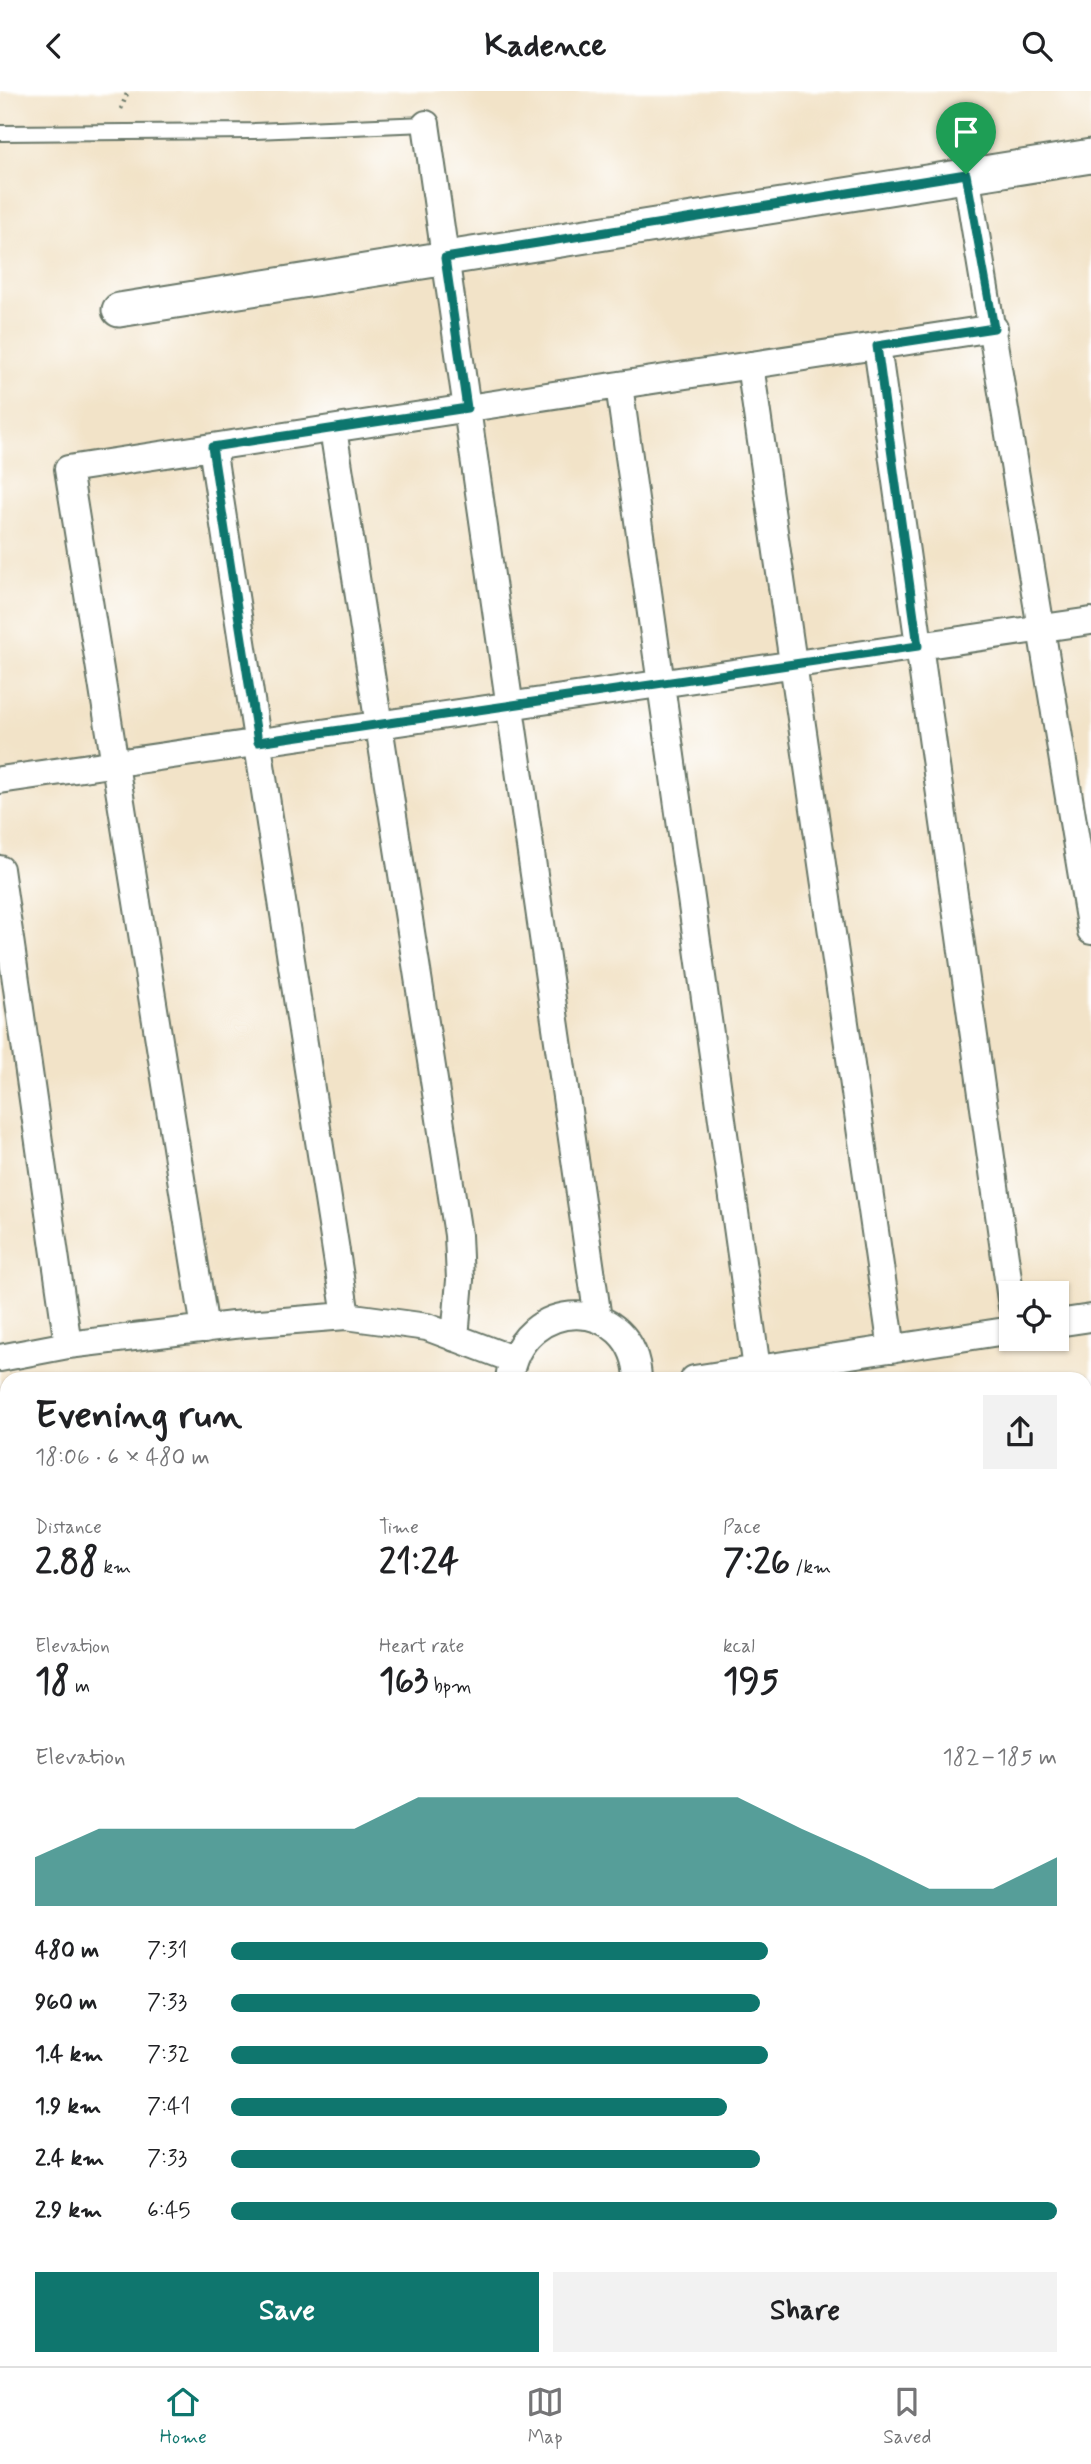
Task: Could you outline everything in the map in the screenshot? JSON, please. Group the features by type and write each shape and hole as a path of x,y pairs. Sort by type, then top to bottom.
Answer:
{"street":[{"path":"426,124 598,1319"},
{"path":"119,310 1091,156"},
{"path":"966,174 994,328 1091,931"},
{"path":"205,1329 68,469 994,328"},
{"path":"877,346 1008,1281"},
{"path":"750,365 892,1349"},
{"path":"619,385 757,1369"},
{"path":"333,429 458,1235 460,1280 455,1338"},
{"path":"212,447 346,1316"},
{"path":"0,780 1091,621"},
{"path":"0,869 68,1345"},
{"path":"0,1358 68,1345 346,1316 428,1327 455,1338 511,1369 522,1341 537,1325 556,1316 578,1314 598,1319 616,1330 630,1346 637,1372"},
{"path":"1069,1321 1091,1318"},
{"path":"738,1372 999,1332"}],"lane":[{"path":"0,133 254,131 426,124"}],"route":[{"path":"966,174 994,328 877,346 918,646 258,742 212,447 467,408 445,258 966,174"}]}
